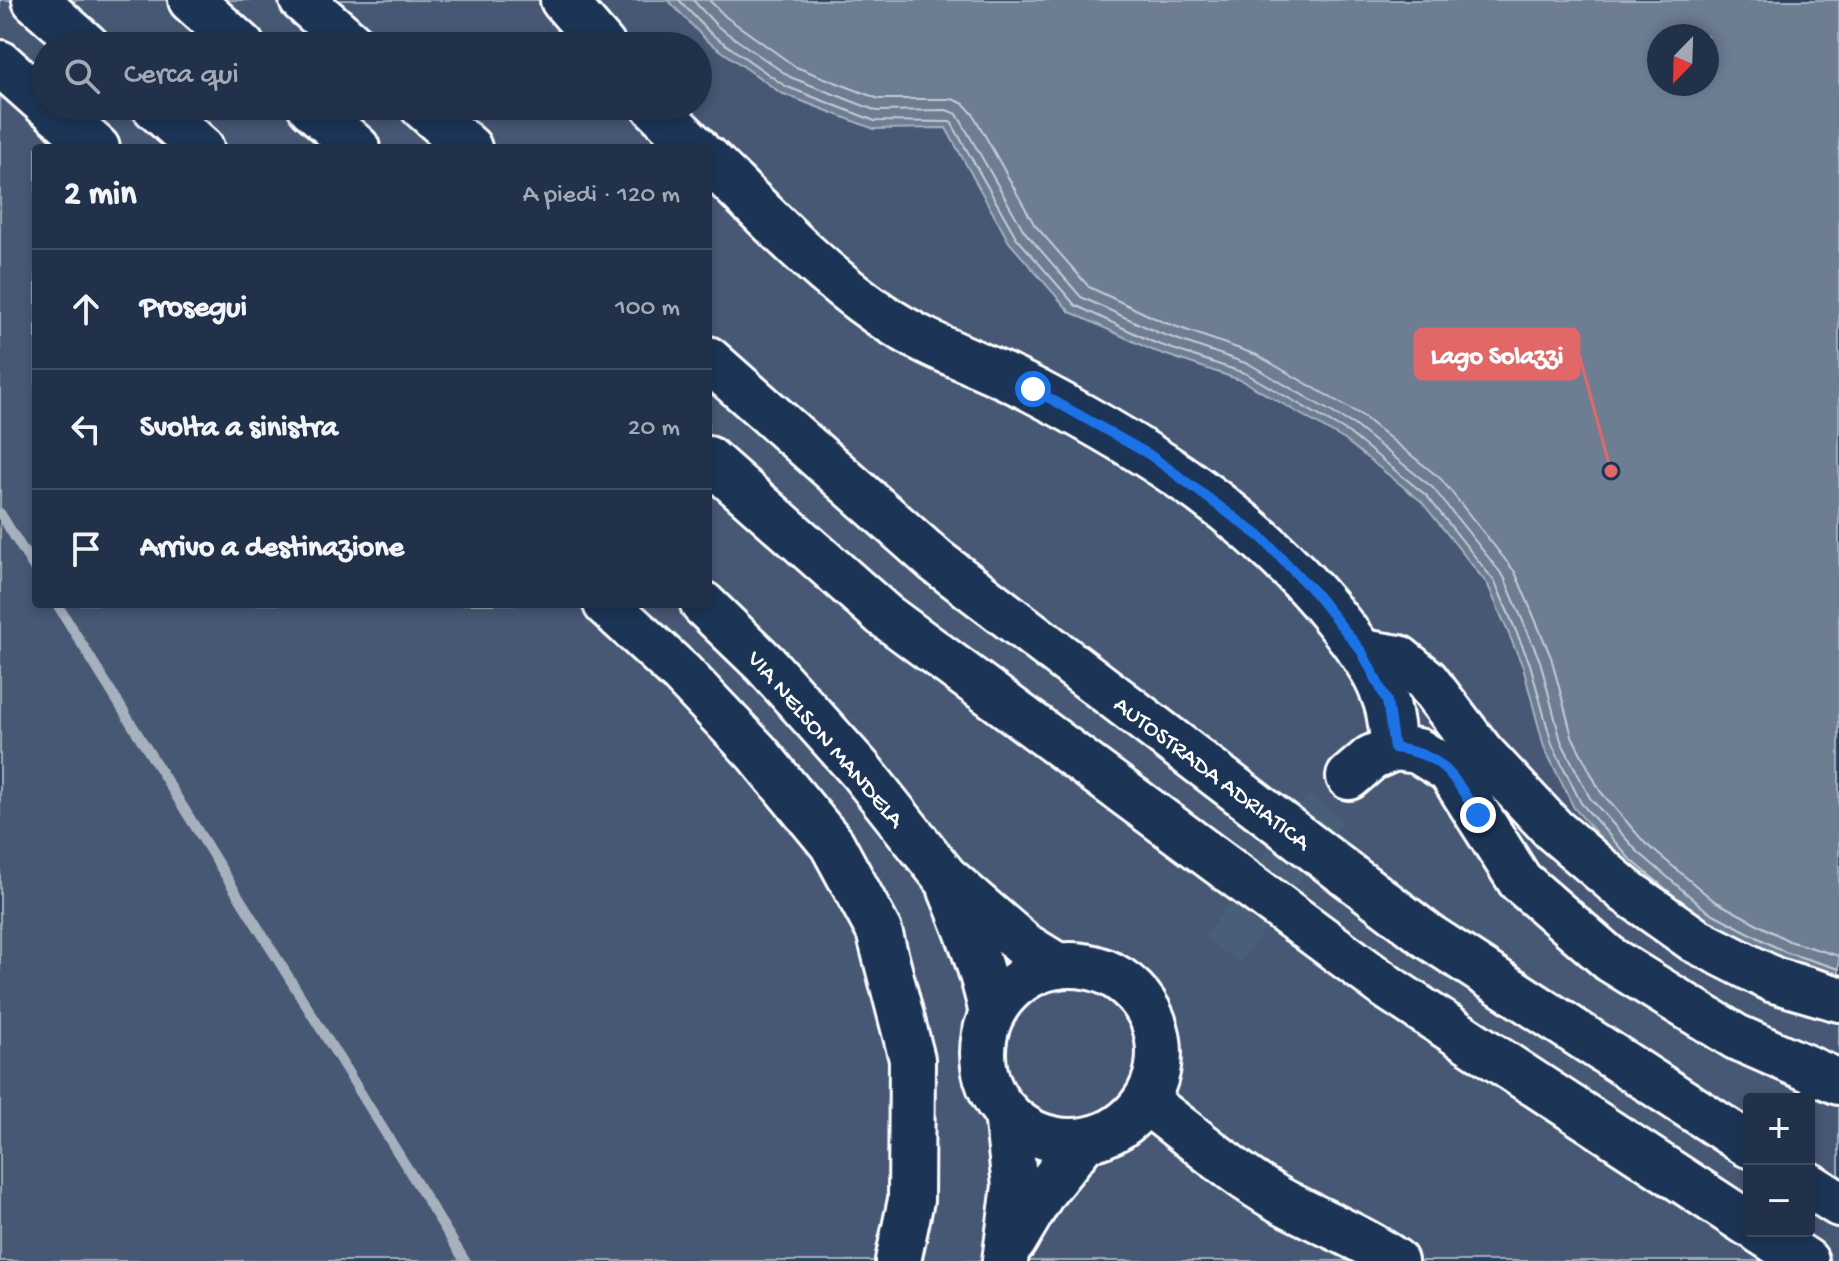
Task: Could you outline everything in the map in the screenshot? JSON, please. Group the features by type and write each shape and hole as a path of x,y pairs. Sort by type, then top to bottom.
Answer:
{"main road":[{"path":"35,0 71,32"},
{"path":"191,0 226,32"},
{"path":"302,0 338,32"},
{"path":"563,0 591,32"},
{"path":"0,63 32,91"},
{"path":"65,120 92,144"},
{"path":"170,120 197,144"},
{"path":"326,120 353,144"},
{"path":"438,120 465,144"},
{"path":"668,120 692,144"},
{"path":"712,163 804,252 879,314 943,349 1033,389 1150,455 1262,538 1315,593 1362,652 1387,701 1394,748"},
{"name":"AUTOSTRADA ADRIATICA","path":"712,363 936,561 1428,936 1743,1141"},
{"path":"712,463 884,615 1365,970 1743,1220"},
{"path":"610,608 681,673 757,753 832,844 879,931 912,1059 911,1200 898,1261"},
{"name":"VIA NELSON MANDELA","path":"707,608 765,664 861,771 945,877 1024,945 1058,966"},
{"path":"1362,652 1399,658 1426,680 1481,752 1554,830 1626,891 1695,940 1774,980 1839,999"},
{"path":"1349,777 1371,758 1394,748 1418,751 1450,771 1520,881 1611,960 1736,1037 1839,1082"},
{"name":"VIA NELSON MANDELA","path":"945,877 971,937 992,1014"},
{"path":"1081,965 1102,970 1122,981 1139,996 1151,1014 1158,1036 1159,1058 1155,1081 1145,1101 1119,1127 1085,1140 1042,1136 1023,1127 1007,1113 986,1076 983,1055 985,1034 1003,996 1037,971 1058,966 1081,965"},
{"path":"1145,1101 1243,1176 1395,1261"},
{"path":"1006,1257 1015,1186 1007,1113"},
{"path":"1006,1257 1043,1192 1085,1140"},
{"path":"1815,1189 1839,1204"},
{"path":"1769,1237 1806,1261"}],"shaded area":[{"path":"0,0 1839,0 1839,1261 0,1261"}],"water":[{"path":"668,0 1839,0 1839,987 1696,925 1624,864 1574,808 1544,747 1523,667 1488,585 1421,501 1345,440 1243,381 1152,350 1070,312 1009,242 946,128 874,129 781,93 712,44 712,32 698,32"}],"waterway":[{"path":"0,513 32,565"},
{"path":"59,608 465,1261"}],"tunnel":[{"path":"1222,950 1349,777"}],"place":[{"name":"Lago Solazzi","path":"1611,471"}],"route":[{"path":"1033,389 1150,455 1262,538 1315,593 1362,652 1387,701 1394,748 1418,751 1450,771 1478,815"}]}
